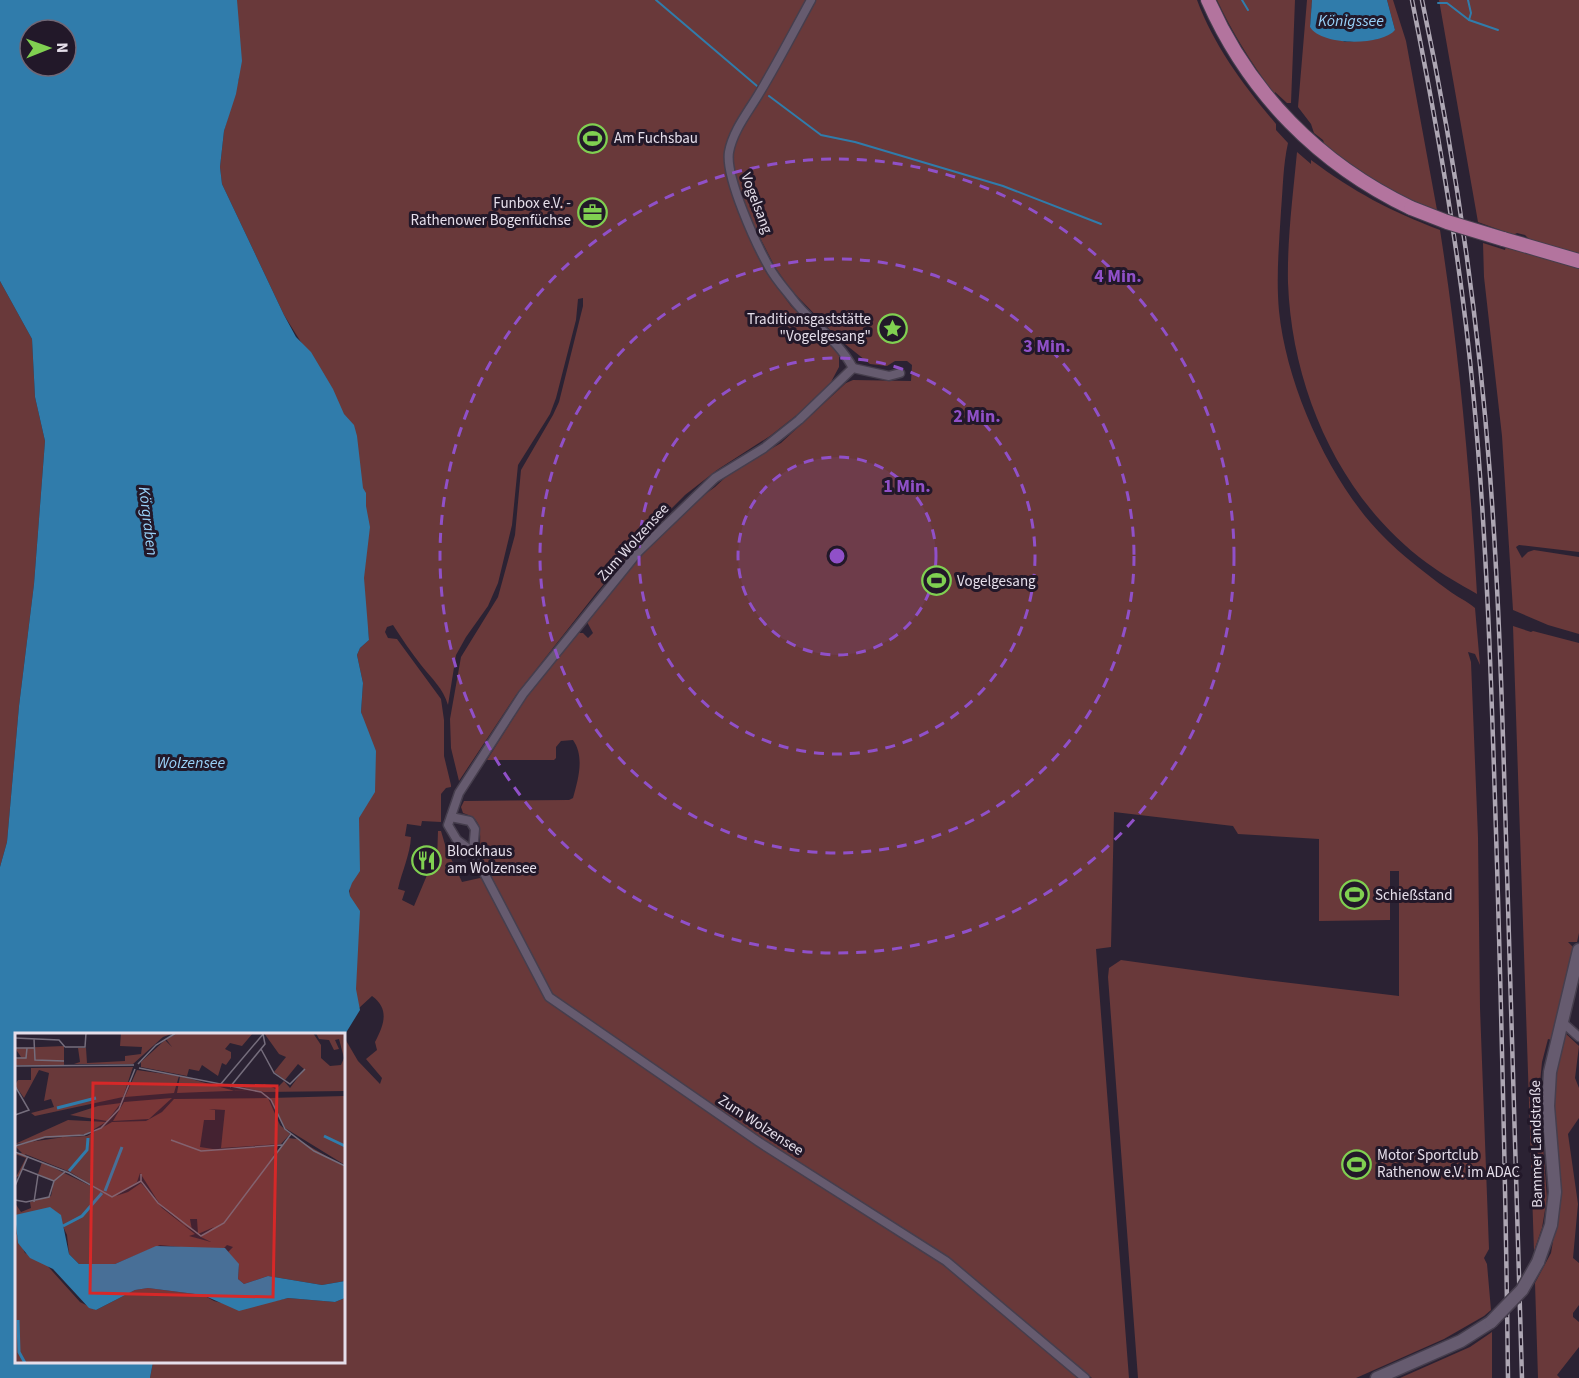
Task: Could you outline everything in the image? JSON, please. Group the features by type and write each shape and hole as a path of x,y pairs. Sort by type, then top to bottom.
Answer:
{"main road":[{"path":"1208,0 1240,61 1275,107 1311,143 1353,176 1410,208 1447,222 1579,261"},
{"name":"Bammer Landstraße","path":"1377,1378 1461,1341 1491,1322 1522,1290 1538,1262 1551,1225 1555,1200 1548,1091 1550,1072 1579,950"}],"street":[{"name":"Vogelsang","path":"811,0 739,125 728,155 732,180 740,203 770,268 794,302 844,351 853,368"},
{"path":"853,368 889,376 900,373"},
{"name":"Zum Wolzensee","path":"853,368 799,420 773,441 715,478 639,551 523,694 459,793 448,825 457,840 473,852 549,997 759,1142 946,1261 1085,1378"},
{"name":"Zum Wolzensee","path":"451,817 470,821 475,829 473,852"},
{"path":"1561,1021 1579,1037"}],"shaded area":[{"path":"234,0 807,0 728,142 725,157 728,180 735,201 766,272 791,306 835,347 839,356 839,367 831,382 798,414 770,436 717,470 685,495 652,528 597,592 516,695 459,781 451,748 450,719 461,657 498,597 515,535 521,470 559,402 583,306 583,298 578,299 576,320 556,398 550,414 518,465 512,525 498,583 488,606 456,655 448,705 440,689 393,625 387,627 385,632 388,638 397,639 441,699 444,720 444,756 451,785 441,794 441,822 422,821 421,826 407,824 405,836 411,837 408,857 398,889 405,891 402,900 414,906 433,861 437,861 438,831 441,831 446,848 462,882 480,878 485,881 548,1000 943,1262 1081,1378 150,1378 153,1363 345,1363 345,1039 358,1061 380,1084 382,1078 366,1059 377,1050 375,1042 383,1023 383,1012 378,1001 372,996 359,1008 349,998 346,929 365,725 361,712 363,683 357,655 360,648 369,640 368,629 353,617 304,347 284,315 222,184 220,167 224,131 239,78"},
{"path":"815,0 1197,0 1212,33 1231,65 1276,124 1276,130 1288,143 1284,168 1279,248 1279,311 1290,366 1310,422 1337,476 1370,522 1417,567 1475,608 1480,665 1475,654 1468,652 1471,662 1478,837 1480,1008 1489,1249 1484,1258 1487,1264 1491,1310 1444,1339 1356,1378 1138,1378 1108,977 1109,968 1121,960 1399,996 1399,871 1390,871 1390,920 1319,921 1319,839 1238,834 1233,826 1114,812 1111,947 1096,949 1129,1378 1092,1378 945,1258 756,1137 552,996 482,858 479,825 471,816 463,813 461,807 464,801 569,800 573,798 580,761 573,740 561,741 556,747 554,760 487,760 526,698 578,633 583,633 588,638 593,633 587,622 592,615 642,554 689,506 729,474 781,443 846,383 853,380 911,381 912,365 907,361 895,361 887,366 870,364 840,340 791,290 775,267 751,220 735,179 731,156 743,125"},
{"path":"1217,0 1295,0 1291,103 1287,103 1275,92 1275,95 1236,37"},
{"path":"1307,0 1312,0 1310,27 1345,42 1377,39 1395,30 1387,0 1393,0 1406,41 1437,210 1400,196 1350,166 1325,146 1323,140 1314,133 1311,124 1298,107"},
{"path":"1439,0 1579,0 1579,254 1531,241 1525,235 1501,232 1478,222"},
{"path":"1297,152 1311,164 1311,160 1373,200 1440,230 1463,412 1477,594 1427,563 1396,537 1369,507 1346,474 1326,439 1299,363 1292,323 1288,267"},
{"path":"1483,243 1505,250 1506,246 1579,267 1579,552 1519,545 1516,547 1522,558 1534,550 1579,557 1579,634 1548,625 1513,610 1502,436 1484,277"},
{"path":"0,281 32,339 35,397 45,441 34,584 19,706 7,842 0,867"},
{"path":"1513,626 1579,643 1579,933 1577,942 1568,942 1575,949 1552,1040 1548,1039 1542,1062 1539,1093 1547,1198 1542,1228 1534,1251"},
{"path":"1565,1033 1579,1046 1575,1078 1579,1088 1579,1118 1568,1134 1578,1204 1573,1258 1579,1263 1579,1305 1573,1317 1579,1322 1579,1347 1557,1375 1560,1378 1538,1378 1535,1283 1551,1253 1560,1199 1552,1094"},
{"path":"1492,1332 1492,1378 1400,1378 1470,1347"}],"water":[{"name":"Wolzensee","path":"0,0 237,0 242,61 236,94 224,131 220,167 222,184 284,315 296,337 311,352 333,389 344,414 354,425 357,436 370,527 364,578 369,640 360,648 357,655 363,683 361,712 376,751 375,792 359,818 360,871 349,891 360,911 356,989 360,1010 345,1034 15,1033 15,1363 153,1363 150,1378 0,1378 0,867 7,842 19,706 34,584 45,441 35,397 32,339 0,281"},
{"name":"Königssee","path":"1312,0 1387,0 1395,30 1378,39 1365,41 1338,41 1326,38 1310,27"}],"waterway":[{"path":"656,0 757,86"},
{"path":"1242,0 1248,10"},
{"path":"1468,0 1471,13 1469,20"},
{"path":"1438,3 1447,3 1469,20 1498,30"},
{"path":"769,96 821,135 855,142 1003,186 1101,224"}],"railway":[{"path":"1412,0 1440,146 1462,293 1473,391 1482,509 1489,628 1497,864 1508,1378"},
{"path":"1422,0 1445,118 1464,236 1479,355 1490,475 1501,673 1522,1378"}],"place":[{"name":"Am Fuchsbau","path":"593,138"},
{"name":"Funbox e.V. - Rathenower Bogenfüchse","path":"592,212"},
{"name":"Traditionsgaststätte \"Vogelgesang\"","path":"892,328"},
{"name":"Vogelgesang","path":"936,581"},
{"name":"Blockhaus am Wolzensee","path":"426,860"},
{"name":"Schießstand","path":"1354,895"},
{"name":"Motor Sportclub Rathenow e.V. im ADAC","path":"1356,1164"}],"water label":[{"name":"Körgraben","path":"149,521"}]}
